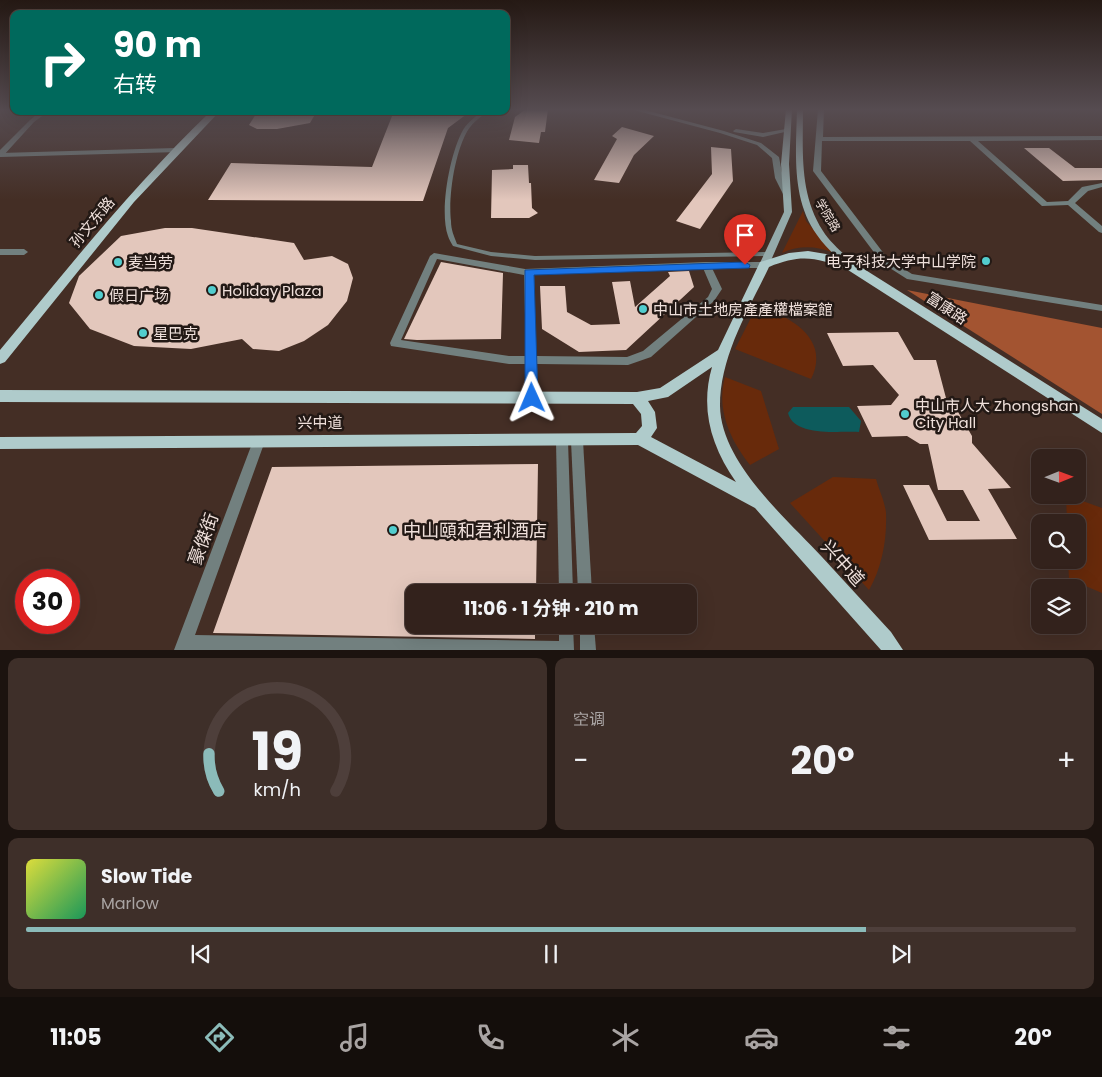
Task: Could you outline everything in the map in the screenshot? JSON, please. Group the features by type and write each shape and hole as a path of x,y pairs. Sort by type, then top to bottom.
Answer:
{"main road":[{"name":"孙文东路","path":"0,345 104,220 181,139"},
{"name":"孙文东路","path":"0,359 107,226 171,150 183,139"},
{"path":"761,504 732,464 718,433 712,408 714,388 722,354 788,212 786,139"},
{"name":"学院路","path":"800,139 800,185 806,208 821,234 852,267"},
{"name":"富康路","path":"767,260 798,253 812,254 852,267 1102,427"},
{"name":"兴中道","path":"0,396 637,398 663,393 722,354"},
{"path":"637,398 648,412 650,428 640,439 761,504"},
{"name":"兴中道","path":"0,443 259,440 562,441 640,439"},
{"name":"兴中道","path":"761,504 894,650"}],"street":[{"path":"0,155 15,139"},
{"path":"745,139 759,144 775,157 779,178 786,192"},
{"path":"819,139 817,171 884,261 910,277 1102,308"},
{"path":"972,139 1044,204 1070,203 1085,189 1102,185"},
{"path":"0,155 171,150"},
{"path":"1070,203 1102,230"},
{"path":"0,252 24,252"},
{"path":"706,265 717,289 711,299 647,354 628,361 508,360 395,343 434,256 529,272 706,265 767,260"},
{"path":"529,272 532,398"},
{"name":"豪傑街","path":"183,646 259,440"},
{"path":"577,440 585,584"},
{"path":"562,441 566,584"},
{"path":"183,646 567,649 566,634"},
{"path":"587,634 588,650"}],"lane":[{"path":"463,139 453,168 448,230 455,245 491,254 535,258 767,260"}],"shaded area":[{"path":"803,211 806,221 834,253 808,247 782,253"},
{"path":"907,290 1102,328 1102,414"},
{"path":"757,306 782,316 804,331 816,352 816,365 811,379 735,349"},
{"path":"725,377 761,391 779,449 750,465 736,445 727,424 722,401"},
{"path":"833,477 876,479 883,500 886,513 886,533 880,563 869,590 790,503"},
{"path":"1086,502 1102,508 1102,593 1086,586 1086,579 1069,579 1068,569 1086,569 1086,514 1067,514 1066,504 1086,504"}],"water":[{"path":"793,407 849,407 861,421 859,432 818,431 799,426 792,421 788,413"}],"building":[{"path":"383,139 444,139 423,201 208,200 231,163 372,167"},
{"path":"509,139 540,139 539,143"},
{"path":"617,139 650,139 634,155 619,183 594,180"},
{"path":"711,147 731,149 733,181 700,229 676,221 712,174"},
{"path":"1024,148 1049,148 1075,168 1102,168 1102,180 1063,181"},
{"path":"513,165 528,165 532,208 538,213 529,218 491,218 492,170 513,169"},
{"name":"Holiday Plaza","path":"165,228 192,228 294,243 304,260 332,256 348,264 353,278 347,301 328,325 304,341 279,351 253,349 242,339 191,349 134,346 90,329 69,303 79,276 121,236"},
{"path":"441,262 503,273 501,339 404,339"},
{"name":"中山市土地房產產權檔案館","path":"689,271 694,287 626,350 579,352 542,329 540,286 565,286 567,312 591,325 620,324 612,282 630,281 635,307 670,276 668,272"},
{"path":"898,332 914,360 936,360 946,398 954,405 972,436 972,443 1011,488 988,489 1017,539 929,540 903,485 929,485 947,521 980,521 963,490 938,490 928,444 920,444 907,436 872,437 857,406 891,405 899,395 873,365 843,366 827,333"},
{"name":"中山頤和君利酒店","path":"538,464 536,584 405,584 405,634 535,634 535,639 213,633 272,467"}],"place":[{"name":"电子科技大学中山学院","path":"986,261"},
{"name":"麦当劳","path":"118,262"},
{"name":"Holiday Plaza","path":"212,290"},
{"name":"假日广场","path":"99,295"},
{"name":"中山市土地房產產權檔案館","path":"643,309"},
{"name":"星巴克","path":"143,333"},
{"name":"中山市人大 Zhongshan City Hall","path":"905,414"},
{"name":"中山頤和君利酒店","path":"393,530"}],"route":[{"path":"532,398 529,272 745,265"}]}
